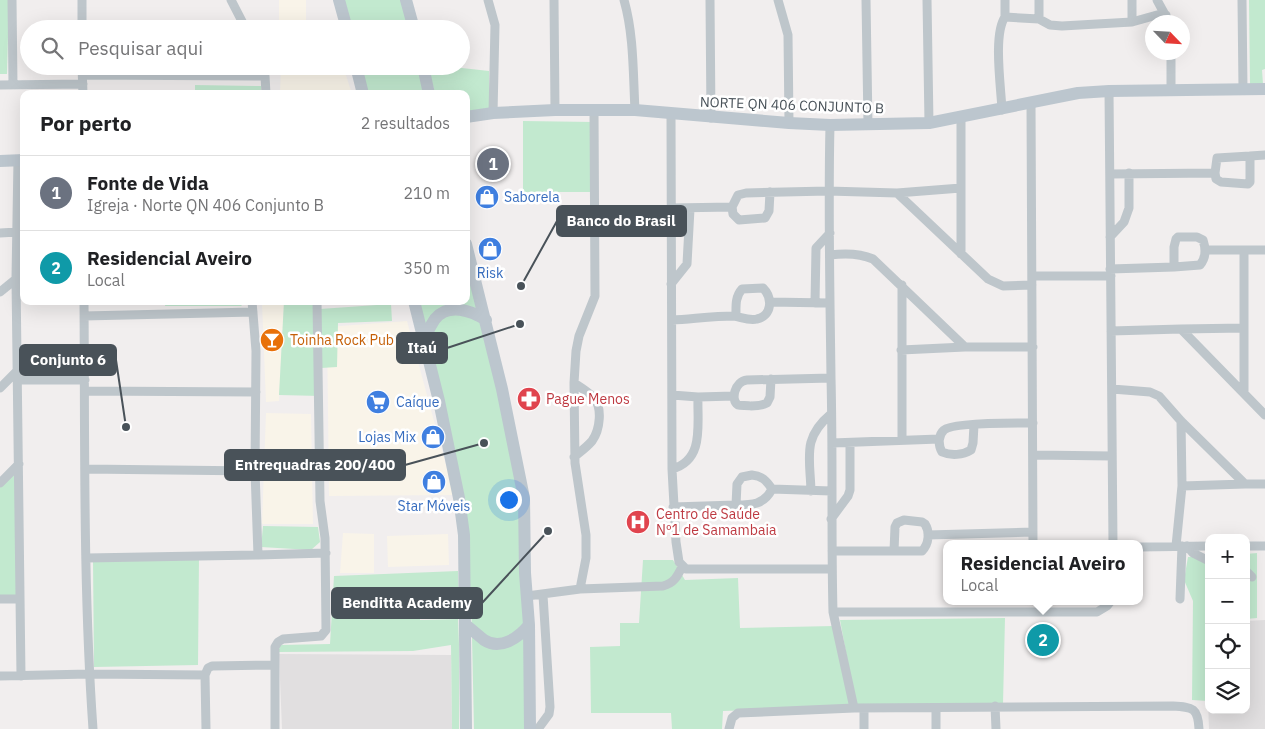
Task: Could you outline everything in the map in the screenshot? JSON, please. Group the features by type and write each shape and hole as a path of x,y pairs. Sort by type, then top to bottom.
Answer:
{"main road":[{"path":"339,0 345,20"},
{"path":"406,0 412,20"},
{"path":"358,75 362,90"},
{"path":"424,75 428,90"},
{"name":"NORTE QN 406 CONJUNTO B","path":"470,116 493,113 555,110 635,110 711,118 790,123 929,123 1002,110 1078,93 1265,89"},
{"path":"0,161 20,160"},
{"path":"470,259 486,320 524,498 529,625 530,729"},
{"path":"415,305 439,401 459,498 464,535 466,729"},
{"path":"423,340 436,317 452,310 462,309 486,320"},
{"path":"466,625 486,641 498,643 514,639 522,634 529,625"}],"street":[{"path":"12,0 12,86"},
{"path":"82,0 82,20"},
{"path":"231,0 241,20"},
{"path":"488,0 495,25 493,113"},
{"path":"554,0 555,110"},
{"path":"624,0 629,16 635,110"},
{"path":"710,0 711,118"},
{"path":"778,0 788,35 790,123"},
{"path":"866,0 868,124"},
{"path":"927,0 929,123"},
{"path":"1002,110 999,29 1005,17 1005,0"},
{"path":"1038,19 1039,0"},
{"path":"1132,0 1132,22"},
{"path":"1157,0 1165,15"},
{"path":"1242,0 1243,89"},
{"path":"1005,17 1038,19 1050,25 1062,26 1132,22 1145,18"},
{"path":"1171,60 1172,90"},
{"path":"0,85 12,86 83,80 265,76 266,90"},
{"path":"1109,91 1113,540"},
{"path":"1031,104 1033,540"},
{"path":"580,589 586,558 586,535 574,457 574,383 579,336 596,296 594,110"},
{"path":"671,114 672,469 673,506 679,562 686,569 832,570"},
{"path":"961,117 961,254"},
{"path":"830,124 828,191 830,233 829,303 833,612 854,708"},
{"path":"1250,156 1250,180 1248,184 1221,182 1216,179 1216,160 1219,158 1250,156 1265,156"},
{"path":"1110,174 1215,172"},
{"path":"1110,237 1124,222 1129,208 1129,174"},
{"path":"20,178 16,279 19,599 22,676"},
{"path":"770,192 769,211 765,218 739,220 734,214 732,207 738,195 746,193 770,192 828,191 897,193 961,188"},
{"path":"897,193 980,272 1002,286 1032,281 1200,265 1203,261 1205,250 1204,242 1200,238 1178,237 1174,247 1174,267"},
{"path":"672,208 732,207"},
{"path":"671,284 687,264 690,209"},
{"path":"0,233 17,232"},
{"path":"814,303 816,248 830,233"},
{"path":"1205,250 1265,250"},
{"path":"1244,250 1244,393"},
{"path":"830,255 844,253 864,255 873,259 966,347"},
{"path":"0,292 16,279"},
{"path":"902,285 902,440"},
{"path":"672,320 736,316 749,319 760,318 769,310 770,302 767,292 763,288 742,289 736,300 736,316"},
{"path":"770,302 829,303"},
{"path":"84,305 89,674 93,729"},
{"path":"252,305 256,392 255,471 258,555"},
{"path":"275,729 275,647 283,639 321,636 326,630 326,538 320,501 317,305"},
{"path":"84,316 253,312"},
{"path":"1111,331 1244,328"},
{"path":"1181,329 1265,415"},
{"path":"901,350 966,347 1033,347"},
{"path":"0,388 17,376 85,380"},
{"path":"771,380 770,397 764,405 740,405 736,402 734,396 739,382 743,380 831,378"},
{"path":"574,383 596,402 599,423 596,434 591,442 574,457"},
{"path":"1112,389 1155,394 1245,484"},
{"path":"86,391 256,392"},
{"path":"672,395 698,397 734,396"},
{"path":"672,469 682,466 687,462 696,448 698,397"},
{"path":"811,491 810,447 812,436 820,423 831,414"},
{"path":"1180,599 1182,546 1181,420"},
{"path":"974,425 974,443 971,450 962,454 946,454 940,449 939,439 944,430 953,426 974,425 1033,423"},
{"path":"832,443 939,439"},
{"path":"831,519 848,496 850,490 850,442"},
{"path":"1034,456 1112,456"},
{"path":"0,483 19,464"},
{"path":"86,469 255,471"},
{"path":"736,505 737,484 742,477 759,476 767,481 772,489"},
{"path":"1182,486 1265,484"},
{"path":"673,506 752,505 765,500 772,489"},
{"path":"772,489 831,491"},
{"path":"832,551 922,550 927,545 927,528 922,522 904,520 899,522 895,527 894,550"},
{"path":"928,535 1033,532"},
{"path":"1182,546 1205,559"},
{"path":"1143,547 1205,546"},
{"path":"1250,546 1265,546"},
{"path":"87,558 326,553"},
{"path":"527,596 580,589 663,586 671,584 682,567"},
{"path":"538,729 549,714 550,707 543,595"},
{"path":"0,599 19,599"},
{"path":"1034,605 1034,612"},
{"path":"833,612 1097,612 1108,605"},
{"path":"206,729 206,675 209,666 275,665"},
{"path":"0,676 89,674 206,675"},
{"path":"729,729 732,718 738,713 854,708 995,706 1189,707 1196,714 1198,729"},
{"path":"995,706 996,729"},
{"path":"864,708 864,729"},
{"path":"936,708 936,729"}],"shaded area":[{"path":"279,0 306,0 306,20 279,20"},
{"path":"281,75 346,75 351,90 280,90"},
{"path":"262,305 284,305 279,401 266,402"},
{"path":"407,321 454,495 329,496 327,327"},
{"path":"266,413 311,414 313,524 262,524"},
{"path":"343,533 374,534 374,573 340,573"},
{"path":"448,534 449,565 388,567 387,536"},
{"path":"1265,620 1265,729 1209,729 1208,714 1250,714 1250,621"},
{"path":"279,654 451,655 452,729 282,729"}],"green space":[{"path":"0,0 9,0 7,74 0,74"},
{"path":"344,0 408,0 413,20 350,20"},
{"path":"1249,0 1265,0 1265,69 1262,70 1263,84 1250,84"},
{"path":"470,69 489,71 489,109 470,112 470,90 434,90 430,75 470,75"},
{"path":"363,75 427,75 431,90 367,90"},
{"path":"195,85 261,86 261,90 195,90"},
{"path":"523,121 594,122 593,192 523,192"},
{"path":"470,248 490,326 526,498 533,729 474,729 471,591 421,305 470,305"},
{"path":"165,305 242,305 241,306"},
{"path":"284,305 320,305 320,309 391,305 392,321 338,323 337,367 321,368 321,396 279,395"},
{"path":"21,456 21,600 0,600 0,478"},
{"path":"263,526 318,527 320,542 311,550 261,547"},
{"path":"1257,553 1257,618 1250,619 1250,579 1250,554"},
{"path":"1205,556 1205,701 1192,700 1193,601 1184,580 1188,557"},
{"path":"199,557 198,665 94,667 93,561"},
{"path":"643,560 673,560 685,580 738,578 740,628 834,626 850,707 723,711 722,729 672,729 671,713 591,713 590,647 620,646 620,623 639,623"},
{"path":"458,571 459,596 419,598 420,620 458,619 459,729 452,729 451,645 413,651 278,652 280,645 330,644 334,576"},
{"path":"1005,618 1003,704 856,707 840,620"}],"place":[{"name":"Fonte de Vida","path":"493,164"},
{"name":"Saborela","path":"487,197"},
{"name":"Risk","path":"490,249"},
{"name":"Banco do Brasil","path":"521,286"},
{"name":"Itaú","path":"520,324"},
{"name":"Toinha Rock Pub","path":"272,340"},
{"name":"Pague Menos","path":"529,399"},
{"name":"Caíque","path":"378,402"},
{"name":"Conjunto 6","path":"126,427"},
{"name":"Lojas Mix","path":"433,437"},
{"name":"Entrequadras 200/400","path":"484,443"},
{"name":"Star Móveis","path":"434,482"},
{"name":"Centro de Saúde Nº1 de Samambaia","path":"638,522"},
{"name":"Benditta Academy","path":"548,531"},
{"name":"Residencial Aveiro","path":"1043,640"}]}
